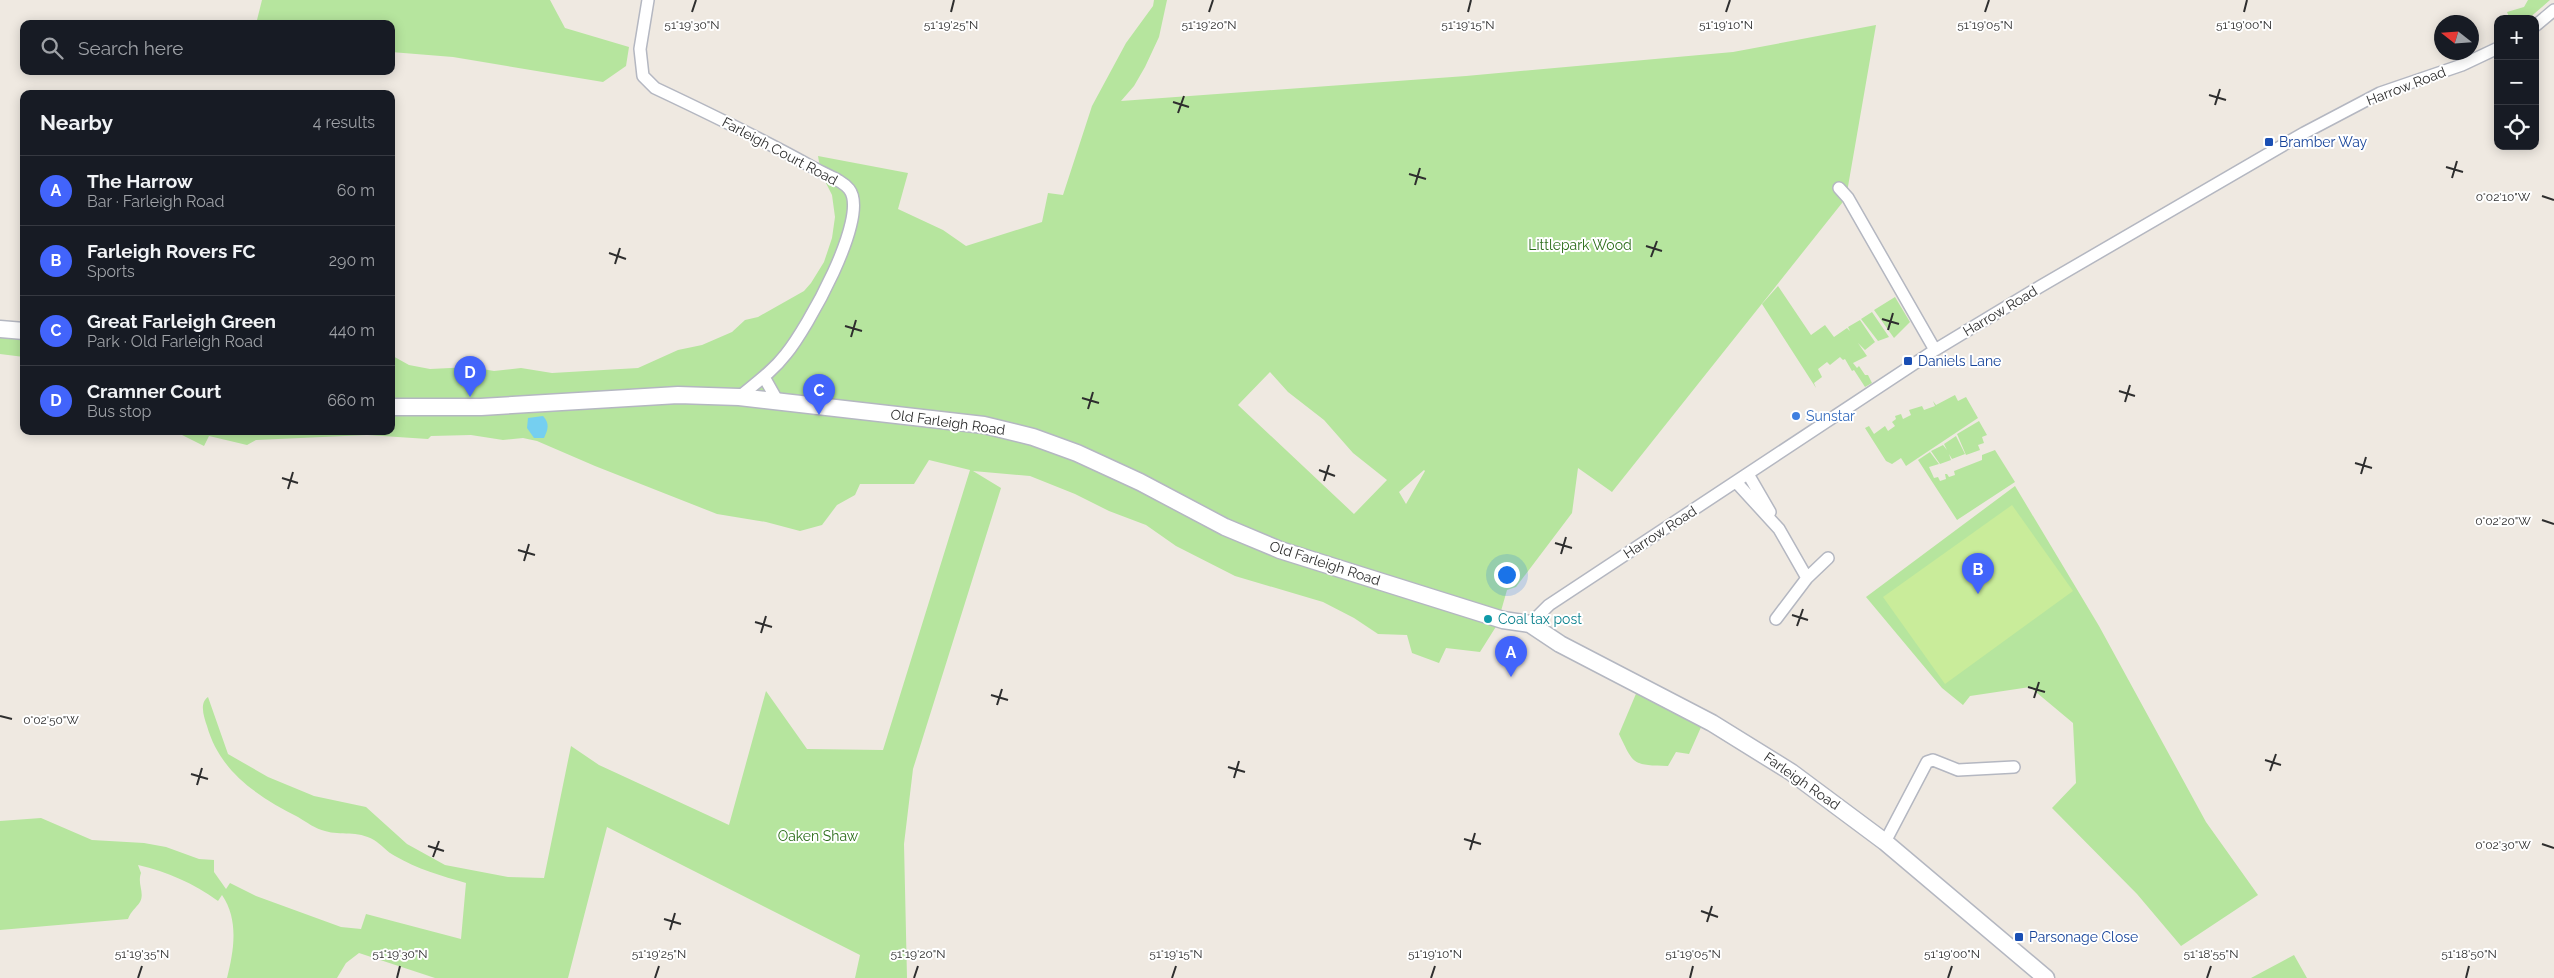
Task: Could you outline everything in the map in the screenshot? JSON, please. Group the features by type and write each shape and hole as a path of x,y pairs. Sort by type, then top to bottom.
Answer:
{"street":[{"name":"Farleigh Court Road","path":"648,0 640,49 643,76 655,88 786,152 841,182 850,190 855,202 836,269 803,332 782,359 764,377 739,397"},
{"path":"2539,23 2554,10"},
{"name":"Harrow Road","path":"1530,624 1549,605 1934,350 2304,133 2380,93 2462,65 2494,50"},
{"path":"1839,188 1848,198 1934,350"},
{"path":"0,329 20,330"},
{"path":"764,377 777,400"},
{"name":"Old Farleigh Road","path":"395,407 481,407 678,395 777,400 984,425 1033,437 1077,453 1140,482 1225,527 1280,550 1503,620 1530,624"},
{"path":"1748,474 1808,578"},
{"path":"1736,482 1779,529"},
{"path":"1776,619 1808,578 1828,558"},
{"name":"Farleigh Road","path":"1530,624 1554,641 1677,703 1756,749 1814,787 1885,842 2046,978"},
{"path":"1885,842 1927,762 1934,760 1958,770 2014,767"}],"green space":[{"path":"262,0 550,0 565,28 629,47 626,66 603,82 453,57 395,52 395,20 257,20"},
{"path":"1154,0 1167,0 1159,37 1134,86 1121,101 1466,76 1733,52 1876,25 1846,198 1612,492 1578,468 1572,513 1516,587 1507,590 1497,625 1480,652 1446,648 1439,663 1412,653 1407,635 1378,634 1354,618 1323,602 1235,576 1176,546 1146,525 1109,511 1075,494 1030,476 973,471 1001,488 913,769 904,844 907,978 855,978 860,955 607,827 568,978 435,978 359,953 346,963 337,978 227,978 232,957 233,925 231,915 222,895 218,901 180,879 138,865 141,873 141,899 128,919 0,930 0,821 41,818 92,840 144,843 166,847 199,859 214,860 214,872 226,889 230,883 256,896 341,927 361,929 366,914 461,939 466,883 412,865 368,837 318,829 255,791 231,769 221,757 213,742 203,710 205,700 208,697 228,754 268,777 314,796 366,807 407,844 445,865 508,877 544,878 571,746 599,765 729,825 766,691 807,749 883,750 970,470 929,460 914,484 860,484 855,495 837,505 822,525 800,531 766,522 717,514 537,441 523,438 503,440 471,435 431,436 428,439 367,435 395,435 395,357 409,365 430,369 471,367 494,371 521,368 552,373 638,368 678,350 702,345 732,332 745,320 758,317 804,291 824,262 832,238 835,217 832,195 821,173 818,156 908,173 898,209 943,230 966,246 1042,222 1048,193 1063,195 1092,106 1126,43 1153,6","holes":["1270,372 1288,392 1324,420 1353,453 1387,480 1354,514 1238,405","1425,471 1406,504 1399,492"]},
{"path":"2528,0 2550,0 2533,15 2508,15 2507,12 2524,7"},
{"path":"1778,286 1811,335 1825,325 1834,337 1847,328 1850,331 1848,327 1860,320 1875,342 1865,350 1858,343 1867,356 1853,363 1857,368 1859,366 1865,375 1868,375 1872,383 1865,387 1845,359 1843,360 1840,357 1830,365 1827,362 1818,369 1822,377 1814,383 1816,388 1762,304"},
{"path":"1895,297 1910,322 1894,338 1874,310"},
{"path":"1872,312 1889,337 1878,341 1861,319"},
{"path":"0,335 20,336 20,356 0,354"},
{"path":"1955,395 1958,401 1966,397 1978,418 1906,466 1901,458 1892,464 1886,461 1865,428 1869,426 1874,434 1885,426 1888,431 1895,426 1892,422 1896,419 1895,416 1901,414 1903,419 1911,415 1909,410 1922,406 1924,410 1935,406 1933,401 1936,405"},
{"path":"1979,421 1987,435 1982,437 1984,443 1978,445 1980,450 1966,455 1957,434"},
{"path":"182,435 367,435 256,440 247,445 209,436 204,446"},
{"path":"1956,436 1965,454 1952,459 1949,454 1951,460 1940,464 1931,451 1943,445 1947,450 1944,444"},
{"path":"1995,450 2015,482 1957,520 1918,460 1930,452 1939,464 1929,467 1934,478 1938,477 1940,481 1946,479 1945,474 1949,477 1955,475 1954,471 1982,460 1982,455"},
{"path":"2015,486 2099,626 2206,822 2258,895 2181,946 2137,894 2052,808 2076,783 2073,723 2030,687 1970,696 1963,705 1942,688 1866,597"},
{"path":"2012,505 2073,591 1945,684 1883,597"},
{"path":"1638,689 1702,725 1689,754 1676,752 1668,766 1647,765 1636,761 1628,752 1619,734"},
{"path":"2294,955 2307,978 2251,978"}],"water":[{"path":"543,416 547,424 544,438 534,438 527,428 528,418"}],"place":[{"name":"Bramber Way","path":"2269,142"},
{"name":"Daniels Lane","path":"1908,361"},
{"name":"Cramner Court","path":"470,397"},
{"name":"Great Farleigh Green","path":"819,415"},
{"name":"Sunstar","path":"1796,416"},
{"name":"Farleigh Rovers FC","path":"1978,594"},
{"name":"Coal tax post","path":"1488,619"},
{"name":"The Harrow","path":"1511,677"},
{"name":"Parsonage Close","path":"2019,937"}],"park label":[{"name":"Littlepark Wood","path":"1580,245"},
{"name":"Oaken Shaw","path":"818,836"}]}
